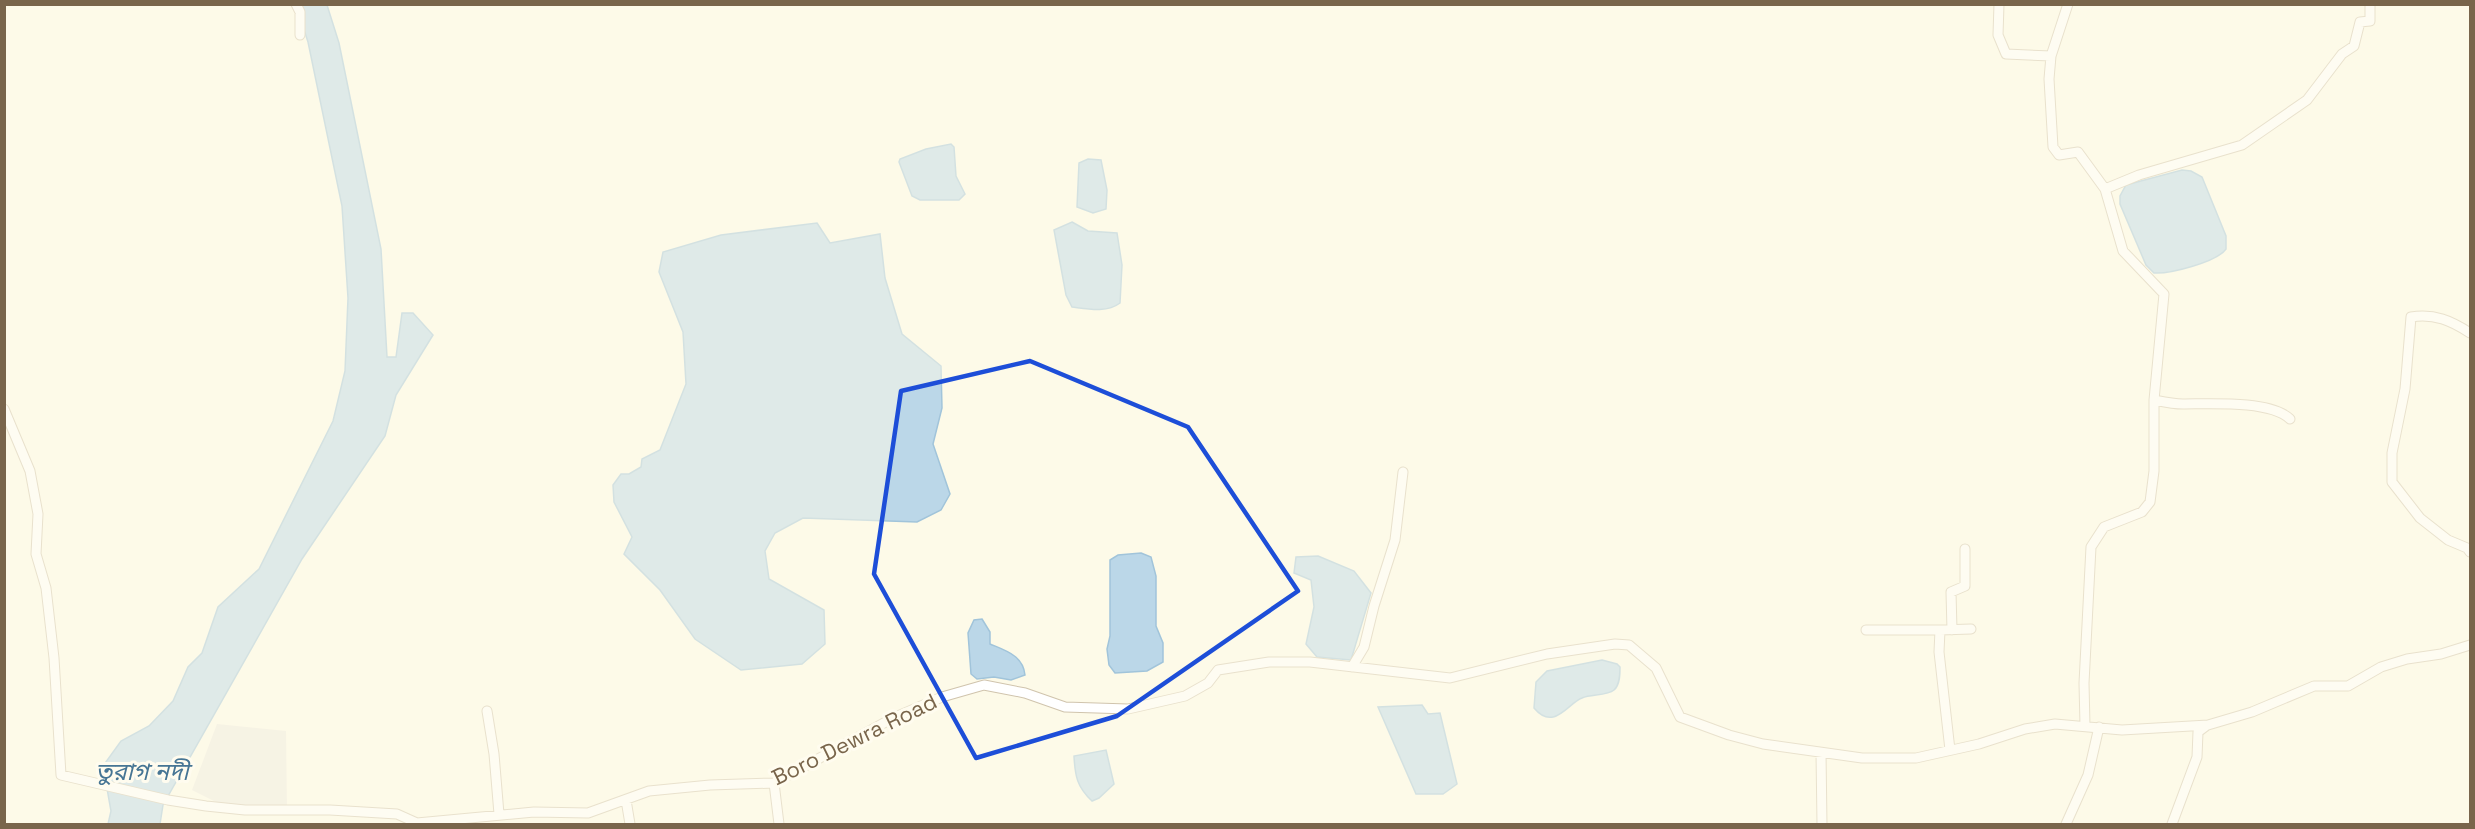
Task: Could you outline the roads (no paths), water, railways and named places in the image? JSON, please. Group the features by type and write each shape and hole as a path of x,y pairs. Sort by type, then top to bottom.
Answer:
{"street":[{"path":"296,4 300,12 300,35"},
{"path":"1999,4 1998,35 2006,54 2051,57"},
{"path":"2068,4 2051,57 2049,79 2053,147 2059,155 2078,152 2105,189 2124,251 2164,294 2154,400 2154,480 2150,502 2142,512 2104,527 2091,547 2084,683 2085,726"},
{"path":"2105,189 2139,175 2242,145 2307,100 2342,54 2354,46 2360,22 2370,21 2370,4"},
{"path":"2470,333 2441,318 2421,315 2411,317 2403,409 2395,428 2392,482 2420,518 2448,540 2467,548 2470,552"},
{"path":"2154,400 2181,404 2220,402 2250,406 2285,415 2290,419"},
{"name":"Boro Dewra Road","path":"4,409 30,471 38,514 36,554 46,588 54,658 61,775 168,800 245,810 330,810 397,814 417,823 448,822 499,814 588,813 649,791 710,785 774,783 893,718 942,697 984,685 1025,693 1065,707 1128,709 1185,696 1208,683 1218,670 1269,662 1310,663 1450,678 1547,654 1615,644 1629,645 1656,668 1680,717 1729,735 1763,744 1862,758 1916,758 1979,744 2025,729 2055,723 2122,730 2208,725 2253,712 2314,686 2348,686 2381,667 2470,645"},
{"path":"1352,667 1364,647 1374,606 1395,540 1403,472"},
{"path":"1952,630 1951,592 1965,586 1965,549"},
{"path":"1866,630 1971,629"},
{"path":"1940,630 1939,652 1950,750"},
{"path":"487,711 494,754 499,814"},
{"path":"2172,825 2197,757 2199,732 2208,725"},
{"path":"2066,825 2088,774 2099,728"},
{"path":"1821,753 1822,825"},
{"path":"774,783 779,825"},
{"path":"626,801 630,825"}],"water":[{"name":"তুরাগ নদী","path":"296,5 327,5 339,43 381,249 387,357 396,357 402,313 413,313 433,335 396,395 385,436 302,559 163,805 160,824 108,824 111,811 103,766 121,741 149,726 173,701 188,667 202,653 218,607 259,569 333,421 345,371 348,298 342,206 308,42"},
{"path":"951,144 954,147 956,176 965,194 959,200 920,200 912,196 899,162 900,159 926,149"},
{"path":"1088,159 1101,160 1107,190 1106,209 1093,213 1077,207 1079,163"},
{"path":"2182,170 2191,171 2202,177 2226,236 2226,249 2221,254 2193,266 2171,272 2154,273 2146,265 2120,204 2120,196 2126,185"},
{"path":"1072,222 1088,231 1117,233 1122,265 1120,303 1115,306 1097,310 1072,307 1066,295 1054,230"},
{"path":"817,223 830,243 880,234 885,278 902,334 941,366 942,408 933,444 950,494 941,510 917,522 803,518 775,533 765,551 769,579 824,610 825,644 802,664 741,670 695,639 660,590 624,554 632,537 614,502 613,485 621,474 629,474 641,467 642,459 660,450 686,384 683,332 659,272 663,252 721,235"},
{"path":"1141,553 1151,557 1156,576 1156,626 1163,643 1163,662 1147,671 1115,673 1109,665 1107,649 1110,636 1110,560 1118,555"},
{"path":"1318,556 1354,571 1371,593 1351,660 1317,657 1306,644 1314,607 1311,580 1294,573 1296,557"},
{"path":"982,619 990,632 990,644 1017,658 1025,675 1011,680 994,677 977,679 971,674 968,633 974,620"},
{"path":"1602,660 1620,667 1619,682 1614,690 1582,698 1554,717 1541,715 1534,708 1536,682 1547,671"},
{"path":"1422,705 1428,714 1440,713 1457,784 1443,794 1416,794 1378,707"},
{"path":"1106,750 1114,784 1099,798 1092,801 1078,781 1074,756"}]}
